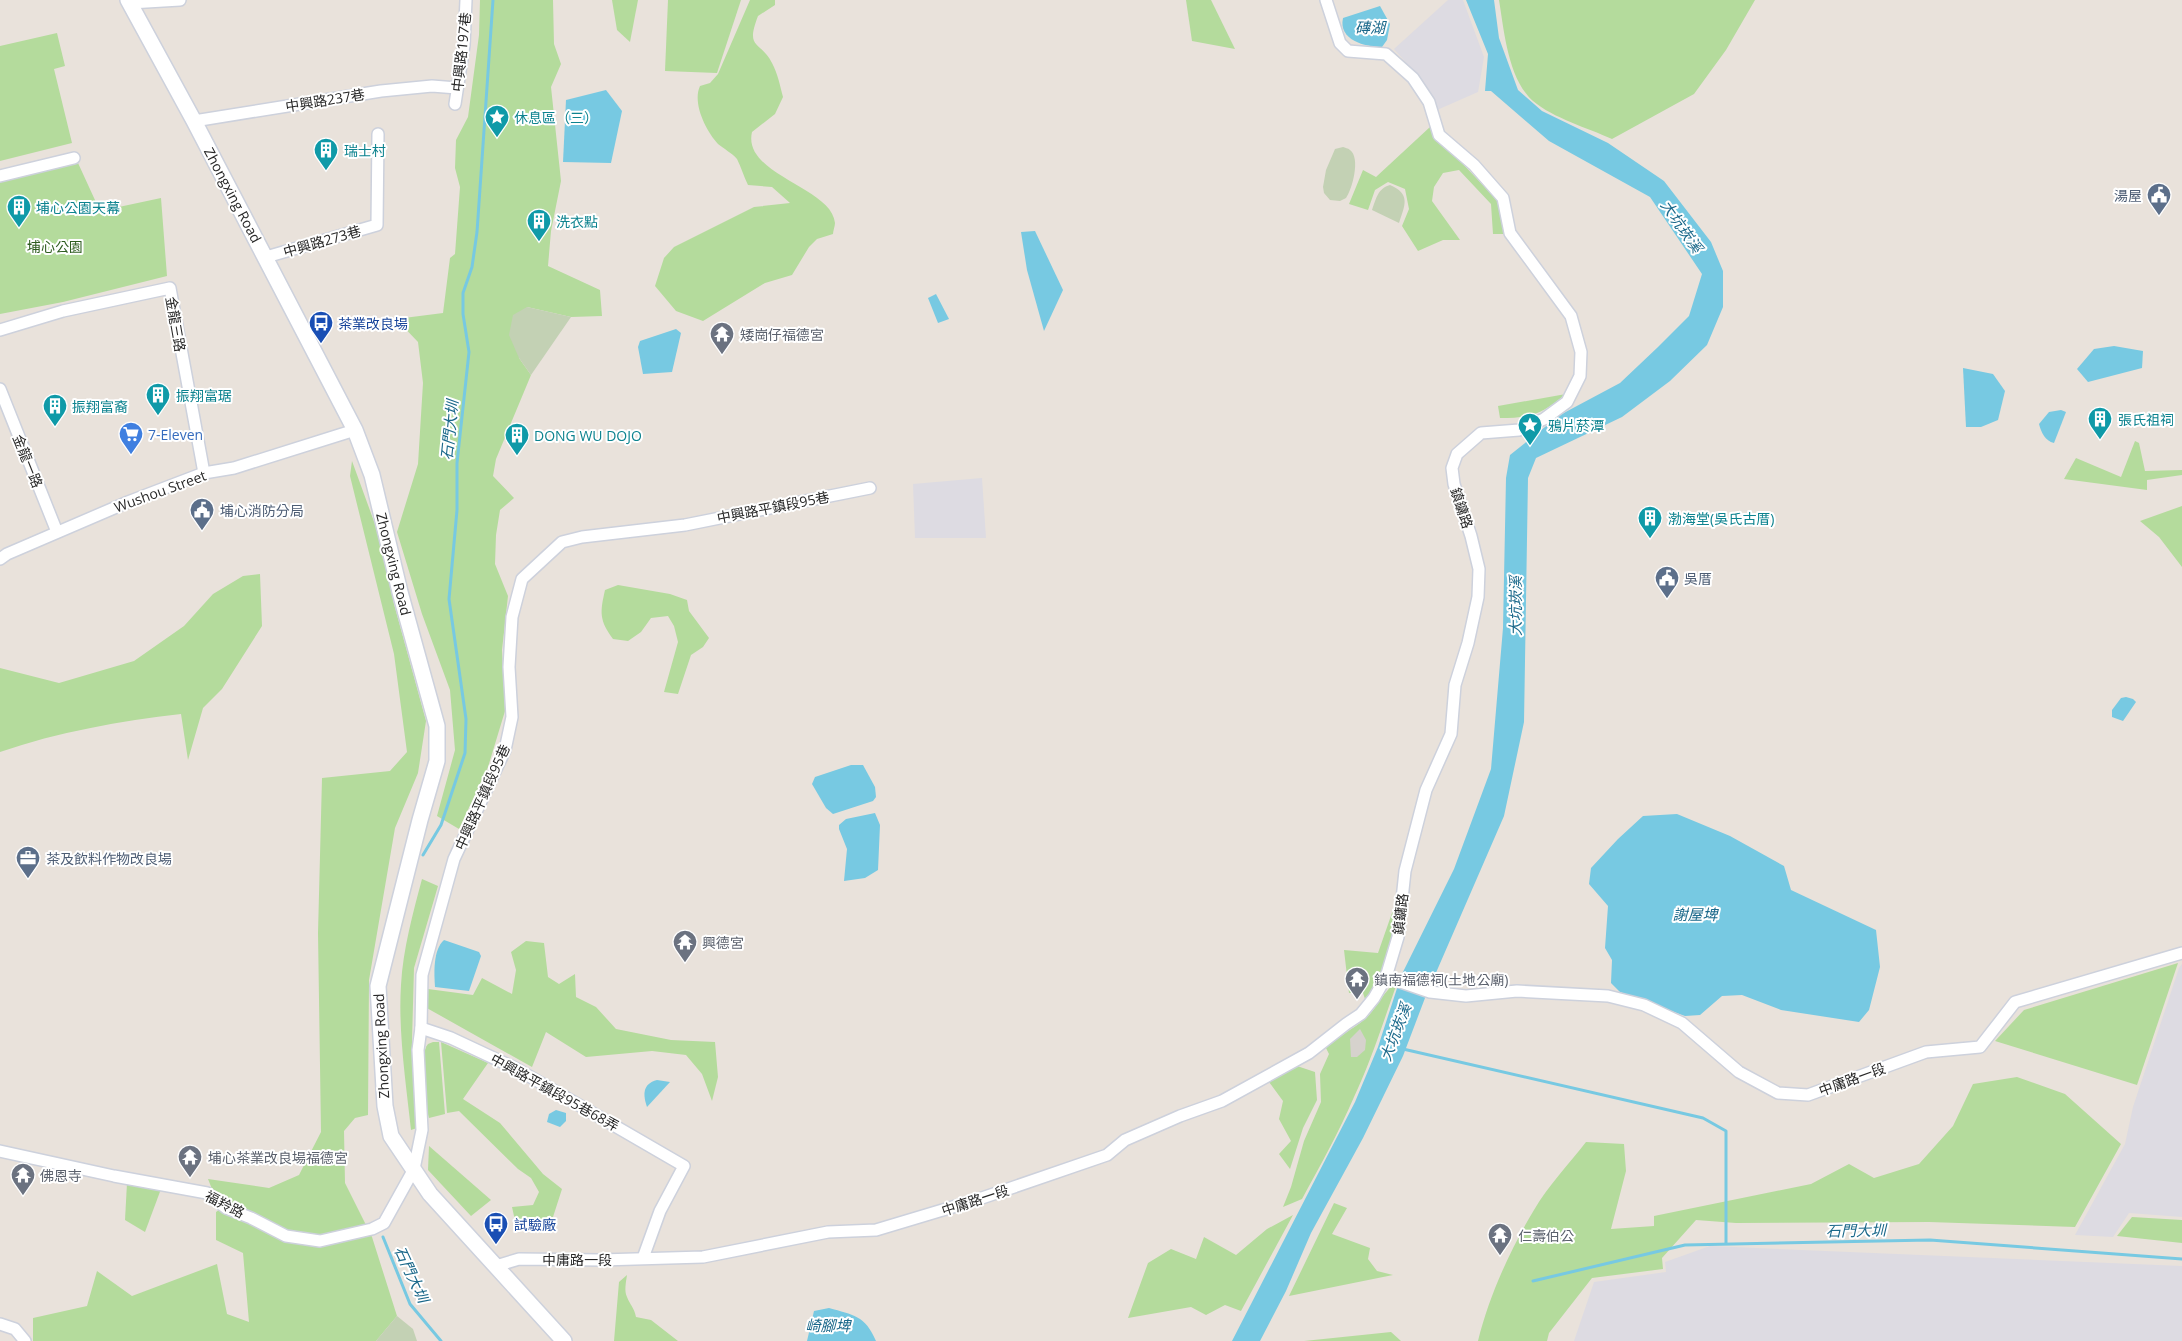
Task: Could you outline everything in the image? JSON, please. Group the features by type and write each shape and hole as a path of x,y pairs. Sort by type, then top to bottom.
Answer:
{"street":[{"path":"129,2 180,0"},
{"name":"中興路197巷","path":"455,104 464,45 466,0"},
{"name":"鎮鏞路","path":"1326,0 1340,43 1348,51 1386,54 1412,78 1429,102 1439,135 1474,165 1503,198 1510,233 1571,316 1581,352 1580,376 1567,402 1544,419 1519,430 1480,433 1457,454 1452,468 1454,484 1471,536 1479,569 1478,597 1468,643 1456,684 1451,734 1426,790 1405,871 1398,937 1390,979"},
{"name":"Zhongxing Road","path":"129,2 266,257 355,430 372,475 400,592 437,726 437,761 378,986 384,1106 391,1136 430,1194 564,1341"},
{"name":"中興路237巷","path":"194,121 381,92 432,86 457,88"},
{"name":"中興路273巷","path":"266,257 377,225 378,134"},
{"path":"0,176 74,158"},
{"name":"金龍三路","path":"0,330 63,311 170,288 204,473"},
{"name":"金龍一路","path":"0,389 57,532"},
{"name":"Wushou Street","path":"0,558 128,502 204,473 234,468 355,430"},
{"name":"中興路平鎮段95巷","path":"414,1169 422,1130 418,1050 421,1028 422,975 454,859 502,758 509,734 512,718 509,667 512,617 522,579 562,542 582,537 685,525 870,488"},
{"name":"中庸路一段","path":"496,1266 520,1259 601,1260 703,1257 828,1232 876,1230 976,1200 1107,1154 1125,1140 1180,1116 1222,1101 1309,1053 1361,1014 1390,979 1430,992 1466,996 1518,991 1608,996 1644,1005 1682,1022 1739,1072 1778,1093 1808,1095 1926,1052 1980,1047 2015,1002 2182,953"},
{"name":"中興路平鎮段95巷68弄","path":"421,1028 451,1038 515,1068 684,1166 660,1211 643,1258"},
{"name":"福羚路","path":"0,1151 207,1193 226,1208 251,1218 286,1236 320,1241 372,1229 384,1223 414,1169"},
{"path":"0,1324 15,1329 25,1341"}],"shaded area":[{"path":"1448,0 1463,0 1484,57 1478,92 1437,110 1418,76 1394,49"},
{"path":"982,478 986,538 915,538 913,484"},
{"path":"2182,964 2182,1217 2129,1213 2113,1237 2075,1235 2125,1144 2133,1107 2179,968"},
{"path":"1360,1029 1366,1040 1365,1050 1357,1057 1351,1057 1350,1039"},
{"path":"1710,1246 2182,1266 2182,1341 1574,1341 1594,1282 1666,1272 1665,1262"}],"green space":[{"path":"480,0 553,0 554,44 561,64 551,87 561,181 551,231 548,266 600,290 602,316 571,317 527,307 519,358 531,375 496,459 493,476 514,498 500,510 496,535 495,564 508,596 502,650 505,711 488,767 459,829 437,816 455,750 450,690 422,614 397,532 418,464 423,383 418,342 396,319 443,313 450,258 455,254 460,187 455,168 456,140 468,117 479,35"},
{"path":"612,0 638,0 630,42 617,30"},
{"path":"668,0 741,0 717,73 665,71"},
{"path":"750,0 775,0 775,5 758,16 753,34 756,44 774,67 783,97 775,114 752,132 753,147 760,159 773,170 819,200 830,211 835,224 833,234 817,239 809,247 792,275 765,283 703,321 676,311 655,286 664,258 674,247 754,207 790,203 772,187 748,185 737,159 713,138 699,108 698,93 700,86 710,83 718,74"},
{"path":"1186,0 1211,0 1235,49 1192,41"},
{"path":"1499,0 1755,0 1726,50 1694,94 1612,139 1550,113 1533,101 1525,92 1518,80 1509,54"},
{"path":"57,33 65,66 54,69 72,143 0,161 0,46"},
{"path":"1430,127 1435,140 1461,162 1498,201 1506,234 1493,234 1491,204 1459,170 1443,173 1434,187 1432,201 1460,240 1443,240 1418,251 1402,226 1409,209 1405,189 1388,182 1375,190 1368,210 1349,204 1363,170 1376,177"},
{"path":"1343,147 1349,149 1355,160 1353,181 1346,198 1340,201 1330,200 1324,193 1323,187 1326,170 1335,149"},
{"name":"埔心公園","path":"78,163 100,211 161,198 167,276 63,302 0,314 0,180"},
{"path":"1390,185 1397,188 1404,196 1405,201 1399,223 1372,210 1380,191"},
{"path":"527,307 571,317 531,375 519,358 509,335 513,315"},
{"path":"1566,394 1536,414 1500,418 1498,406"},
{"path":"2135,441 2139,443 2145,471 2182,470 2182,475 2147,480 2147,490 2064,479 2076,458 2121,477"},
{"path":"352,461 384,549 394,604 426,721 418,773 395,828 369,980 368,1115 355,1118 344,1131 345,1183 372,1237 397,1316 376,1341 33,1341 33,1318 87,1306 97,1271 132,1296 217,1264 227,1314 249,1322 243,1253 216,1240 216,1212 229,1203 212,1189 208,1179 269,1188 299,1175 321,1132 318,933 322,778 390,771 407,752 394,654 350,476"},
{"path":"2182,506 2182,567 2159,537 2140,521"},
{"path":"260,574 262,626 222,689 203,708 188,760 181,714 89,728 0,752 0,668 59,683 134,661 184,626 213,594 243,576"},
{"path":"618,585 670,594 687,600 689,611 709,638 703,647 691,655 678,694 664,692 678,642 674,626 668,616 651,618 641,632 628,641 613,639 605,626 602,616 602,604 605,590"},
{"path":"422,879 438,886 414,968 412,1041 417,1128 411,1130 400,1003 406,945"},
{"path":"1400,890 1395,936 1366,1002 1363,993 1349,993 1344,950 1378,953"},
{"path":"526,941 544,943 548,977 559,984 575,974 576,997 596,1007 616,1029 671,1040 715,1042 718,1077 712,1101 702,1074 686,1055 652,1051 586,1057 546,1032 532,1067 425,1007 428,989 473,995 482,978 512,994 516,970 511,952"},
{"path":"2178,963 2137,1085 1995,1041 2024,1010"},
{"path":"1393,985 1396,986 1371,1056 1336,1136 1302,1199 1283,1207 1291,1187 1304,1141 1321,1102 1320,1074 1329,1054 1326,1048 1369,1015"},
{"path":"439,1042 445,1114 429,1118 423,1068 425,1049 428,1044"},
{"path":"441,1042 488,1063 463,1099 500,1123 543,1174 562,1189 553,1217 516,1225 512,1207 533,1205 539,1192 531,1178 518,1169 459,1111 447,1113"},
{"path":"1297,1066 1315,1072 1317,1100 1303,1128 1290,1169 1279,1154 1291,1141 1279,1119 1283,1101 1269,1082"},
{"path":"2017,1077 2065,1094 2121,1144 2075,1227 1929,1222 1736,1223 1696,1220 1662,1258 1663,1269 1592,1278 1549,1333 1547,1341 1478,1341 1494,1290 1525,1225 1546,1192 1586,1142 1624,1144 1626,1171 1611,1229 1654,1226 1654,1216 1811,1184 1849,1164 1874,1178 1919,1164 1953,1126 1973,1084"},
{"path":"429,1146 491,1200 471,1216 428,1170"},
{"path":"127,1183 161,1189 145,1232 125,1220"},
{"path":"1334,1203 1347,1208 1332,1234 1370,1248 1368,1259 1377,1271 1393,1275 1289,1296"},
{"path":"1293,1215 1241,1311 1225,1305 1206,1315 1191,1307 1128,1318 1148,1263 1171,1249 1196,1259 1204,1237 1236,1255 1267,1229"},
{"path":"2132,1217 2182,1220 2182,1243 2117,1236"},
{"path":"627,1275 626,1295 636,1317 651,1320 678,1341 614,1341 619,1282"},
{"path":"397,1316 413,1329 417,1341 376,1341"},
{"path":"1391,1332 1401,1341 1304,1341"}],"water":[{"name":"大坑崁溪","path":"1466,0 1494,0 1499,38 1518,90 1542,111 1608,143 1664,181 1711,242 1723,271 1723,307 1707,345 1670,381 1622,417 1536,458 1528,478 1524,722 1504,816 1425,998 1403,1056 1363,1138 1311,1233 1286,1291 1260,1341 1232,1341 1355,1102 1378,1047 1401,976 1454,869 1491,769 1503,628 1506,478 1510,455 1560,415 1620,383 1689,316 1702,274 1650,197 1549,141 1491,91 1485,91 1488,54"},
{"name":"磚湖","path":"1380,6 1390,24 1387,40 1382,47 1361,44 1349,37 1343,26 1343,18"},
{"path":"606,90 622,111 611,163 563,162 566,100"},
{"path":"1035,231 1063,290 1044,331 1027,270 1021,232"},
{"path":"936,294 949,319 938,323 928,298"},
{"path":"676,329 681,333 672,372 643,374 638,347 640,341"},
{"path":"2114,346 2143,351 2142,368 2088,382 2077,369 2094,349"},
{"path":"1963,368 1993,374 2005,391 1998,420 1981,427 1966,427"},
{"path":"2061,410 2066,412 2054,443 2044,436 2039,424 2049,412"},
{"path":"2126,697 2136,702 2123,721 2112,717 2112,710 2121,698"},
{"path":"851,765 863,765 875,787 876,797 873,801 833,814 826,808 812,784 815,777"},
{"path":"875,813 880,825 878,870 865,878 844,881 847,849 839,825 846,819"},
{"name":"謝屋埤","path":"1677,814 1730,836 1784,866 1791,890 1876,930 1880,967 1869,1010 1859,1022 1781,1010 1742,995 1722,996 1700,1015 1685,1016 1620,992 1611,983 1612,960 1605,948 1608,906 1589,884 1591,868 1643,816"},
{"path":"444,940 479,952 481,956 469,991 435,987 436,955 440,944"},
{"path":"657,1080 670,1082 647,1107 645,1098 646,1087"},
{"path":"556,1110 566,1113 566,1121 560,1127 547,1122 549,1114"},
{"name":"崎腳埤","path":"829,1308 852,1315 863,1321 872,1332 876,1341 807,1341 814,1311"}],"waterway":[{"name":"石門大圳","path":"423,855 441,825 465,753 466,719 449,599 457,510 457,463 469,352 463,314 463,293 472,267 477,232 493,0"},
{"name":"大坑崁溪","path":"1403,1049 1703,1118 1726,1131 1726,1243"},
{"name":"石門大圳","path":"383,1237 410,1304 441,1341"},
{"name":"石門大圳","path":"1533,1281 1685,1245 1930,1240 2182,1259"}],"place":[{"name":"休息區（三）","path":"497,138"},
{"name":"瑞士村","path":"326,171"},
{"name":"湯屋","path":"2159,216"},
{"name":"埔心公園天幕","path":"19,228"},
{"name":"洗衣點","path":"539,242"},
{"name":"茶業改良場","path":"321,344"},
{"name":"矮崗仔福德宮","path":"722,355"},
{"name":"振翔富琚","path":"158,416"},
{"name":"振翔富裔","path":"55,427"},
{"name":"張氏祖祠","path":"2100,440"},
{"name":"鴉片菸潭","path":"1530,446"},
{"name":"7-Eleven","path":"131,455"},
{"name":"DONG WU DOJO","path":"517,456"},
{"name":"埔心消防分局","path":"202,531"},
{"name":"渤海堂(吳氏古厝)","path":"1650,539"},
{"name":"吳厝","path":"1667,599"},
{"name":"茶及飲料作物改良場","path":"28,879"},
{"name":"興德宮","path":"685,963"},
{"name":"鎮南福德祠(土地公廟)","path":"1357,1000"},
{"name":"埔心茶業改良場福德宮","path":"190,1178"},
{"name":"佛恩寺","path":"23,1196"},
{"name":"試驗廠","path":"496,1245"},
{"name":"仁壽伯公","path":"1500,1256"}]}
